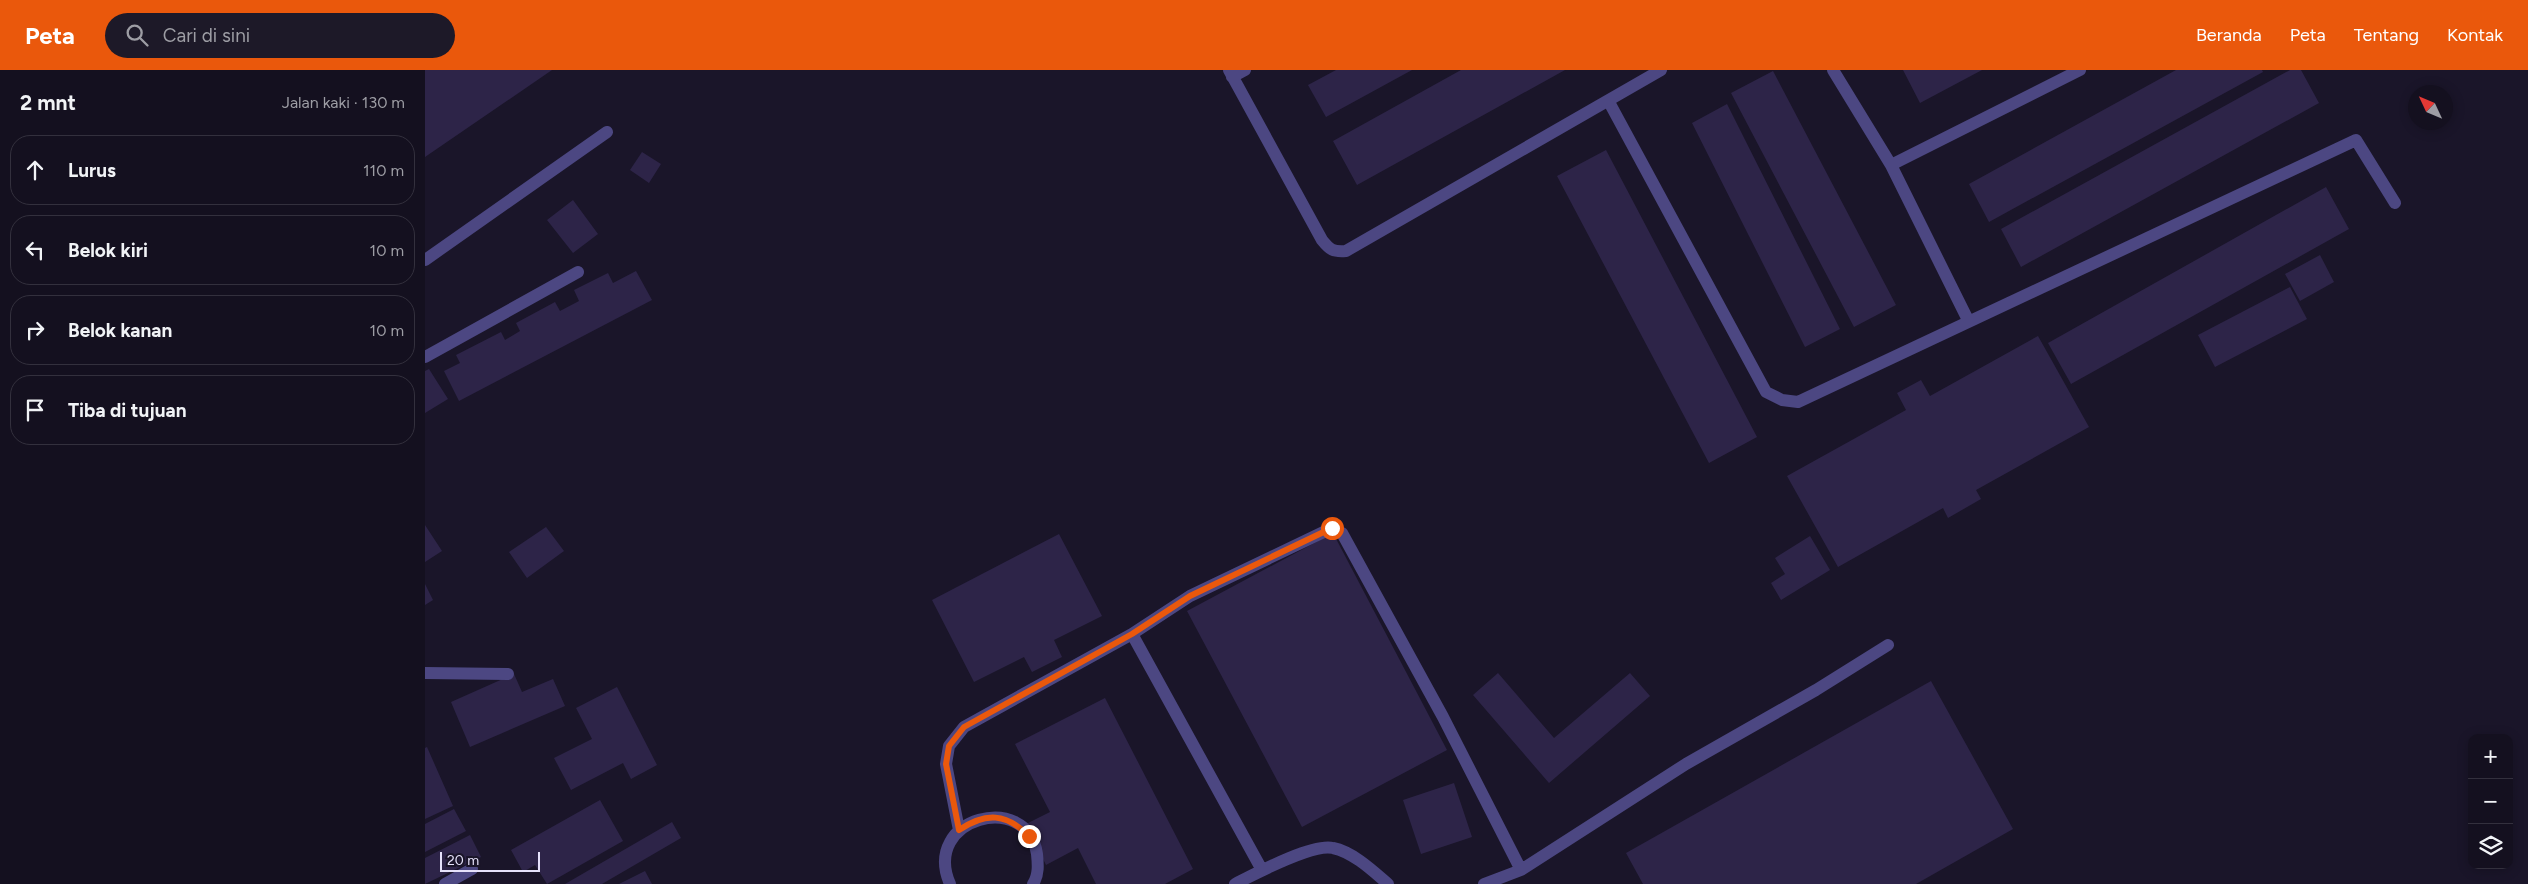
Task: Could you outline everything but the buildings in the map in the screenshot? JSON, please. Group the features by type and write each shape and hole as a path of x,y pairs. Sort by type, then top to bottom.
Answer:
{"street":[{"path":"1245,70 1230,73 1322,240 1330,250 1336,252 1346,251 1609,102 1661,70"},
{"path":"1833,70 1891,165 1969,320"},
{"path":"1891,165 2080,70"},
{"path":"1609,102 1766,392 1781,400 1797,402 2356,140 2395,203"},
{"path":"425,260 607,132"},
{"path":"425,357 578,272"},
{"path":"959,830 946,764 949,746 964,727 1132,634 1190,596 1332,528 1342,533 1443,717 1521,870"},
{"path":"1132,634 1262,870"},
{"path":"1484,884 1521,870 1686,764 1816,690 1888,645"},
{"path":"425,673 508,674"},
{"path":"949,884 945,863 947,851 959,830 973,821 988,817 1004,818 1018,825 1029,836 1036,850 1038,866 1033,884"},
{"path":"1235,884 1262,870 1312,850 1332,847 1372,870 1388,884"},
{"path":"445,884 472,869"}],"route":[{"path":"1029,836 1018,825 1004,818 988,817 973,821 959,830 946,764 949,746 964,727 1132,634 1190,596 1332,528"}]}
